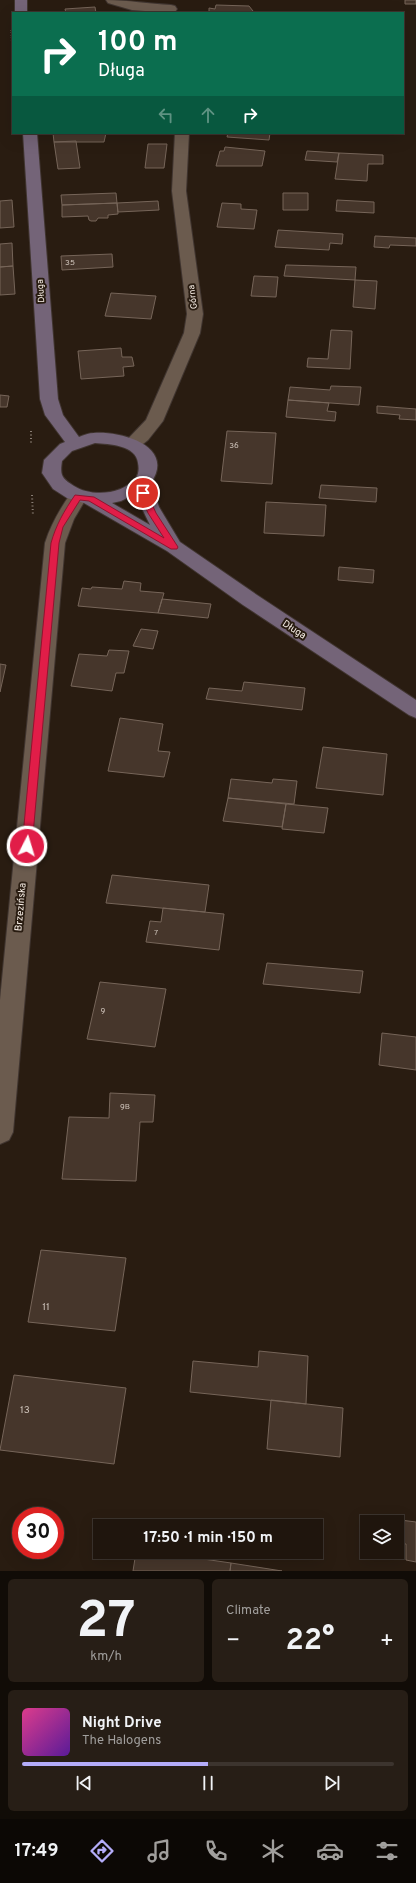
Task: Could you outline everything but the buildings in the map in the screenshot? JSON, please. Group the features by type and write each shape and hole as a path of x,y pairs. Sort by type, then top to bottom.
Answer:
{"street":[{"path":"21,0 21,12"},
{"path":"112,0 132,6 171,7"},
{"name":"Długa","path":"30,134 49,399 54,415 74,442"},
{"name":"Górna","path":"132,444 154,421 192,332 195,314 179,191 182,134"},
{"path":"93,438 107,438 132,444 143,452 148,462 148,473 142,483 130,491 118,496 85,498 64,492 54,484 49,474 49,464 55,454 74,442 93,438"},
{"name":"Długa","path":"142,483 143,493 152,513 174,547"},
{"name":"Długa","path":"85,498 174,547 250,600 416,710"},
{"name":"Brzezińska","path":"0,1132 55,543 59,527 68,511 85,498"}],"route":[{"path":"27,846 55,543 59,527 78,497 91,499 174,547 152,513 143,493"}]}
